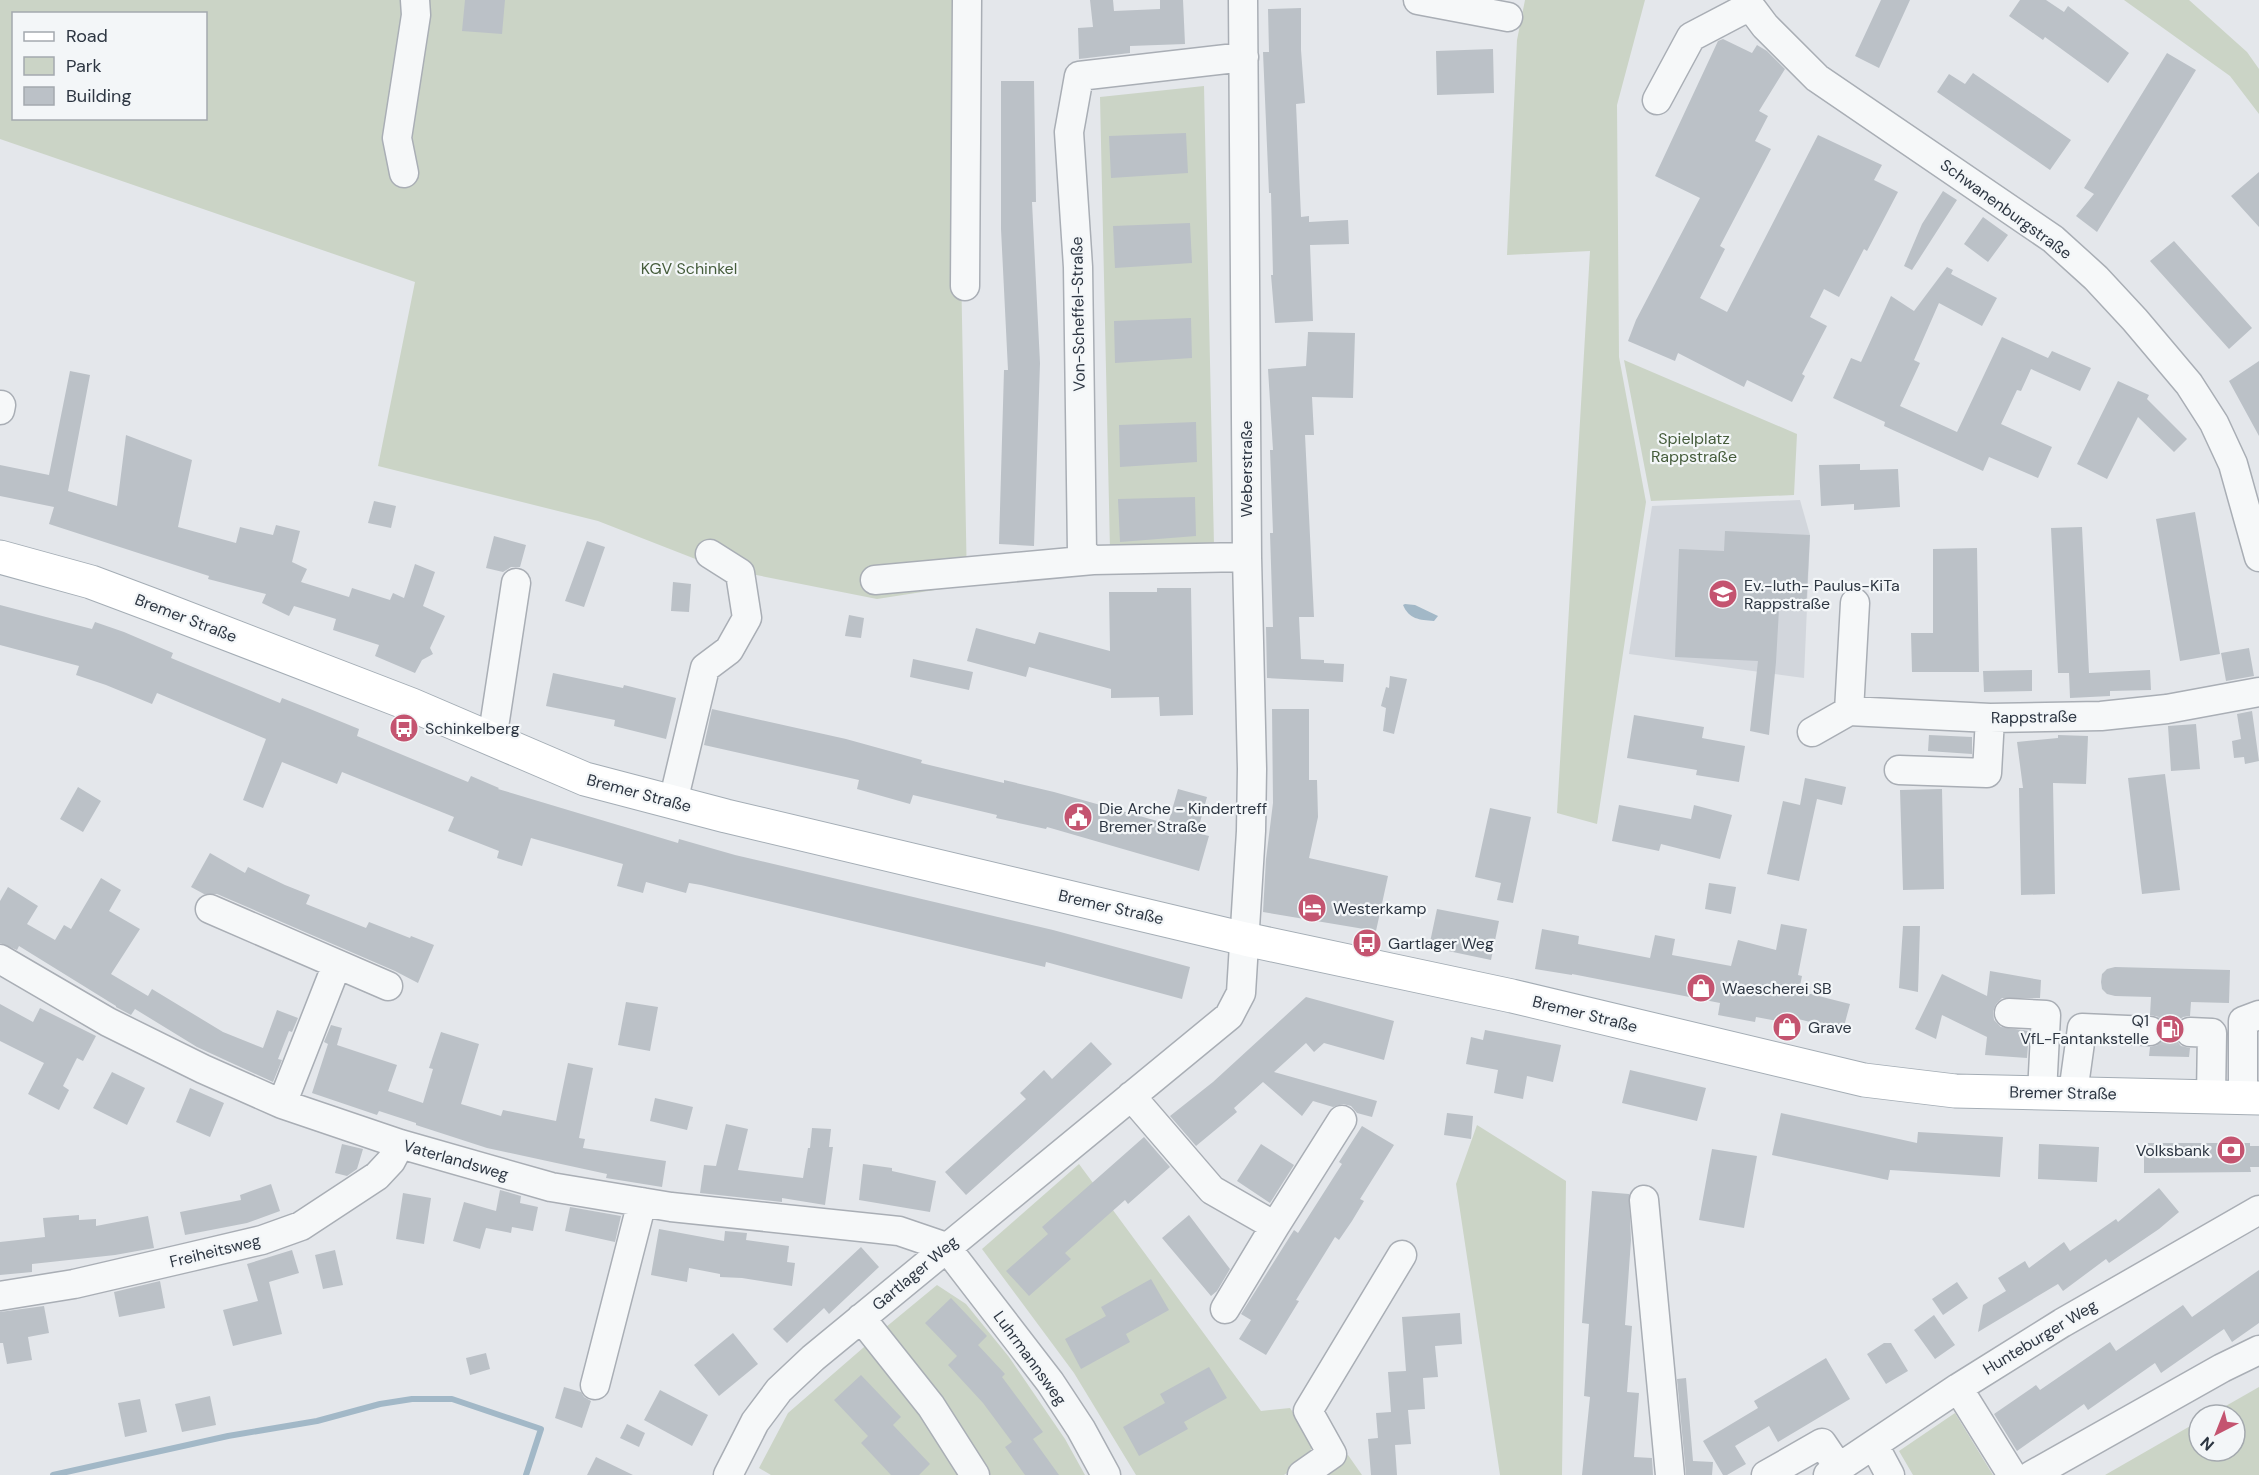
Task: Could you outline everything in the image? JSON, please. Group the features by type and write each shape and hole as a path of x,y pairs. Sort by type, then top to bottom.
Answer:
{"main road":[{"name":"Bremer Straße","path":"0,557 101,586 412,705 585,779 673,802 1245,939 1512,996 1864,1080 1955,1091 2251,1097"}],"street":[{"path":"404,173 397,138 416,15 415,0"},
{"path":"965,286 967,0"},
{"name":"Weberstraße","path":"1244,0 1247,557 1252,768 1245,939"},
{"path":"1418,0 1508,16"},
{"path":"1658,100 1691,37 1750,3"},
{"name":"Schwanenburgstraße","path":"1750,3 1765,26 1817,78 2053,239 2096,278 2136,320 2189,384 2214,423 2233,464 2259,557"},
{"name":"Von-Scheffel-Straße","path":"1093,560 1082,552 1078,267 1069,132 1079,76 1244,57"},
{"path":"673,802 705,668 729,650 747,618 740,573 710,554"},
{"path":"874,580 1093,560 1247,557"},
{"path":"492,740 516,583"},
{"path":"1812,732 1849,711 1855,603"},
{"name":"Rappstraße","path":"1849,711 1990,718 2101,716 2167,709 2259,692"},
{"path":"1899,770 1987,773 1990,718"},
{"path":"210,909 388,986"},
{"name":"Gartlager Weg","path":"728,1475 755,1422 779,1390 813,1358 1228,1017 1241,993 1245,939"},
{"name":"Vaterlandsweg","path":"0,959 108,1022 203,1069 282,1104 400,1144 551,1186 671,1207 898,1231 946,1247"},
{"path":"282,1104 337,964"},
{"path":"2009,1013 2046,1015 2057,1093"},
{"path":"2251,1097 2243,1021 2259,1015"},
{"path":"2057,1093 2082,1028 2150,1031"},
{"path":"2190,1032 2212,1033 2211,1097"},
{"path":"1131,1096 1212,1190 1275,1226"},
{"path":"1225,1309 1342,1120"},
{"name":"Freiheitsweg","path":"0,1296 74,1284 144,1268 262,1240 301,1226 377,1176 391,1161 400,1144"},
{"path":"1644,1200 1670,1475"},
{"path":"595,1385 642,1202"},
{"name":"Hunteburger Weg","path":"1833,1472 1958,1388 2062,1323 2259,1210"},
{"name":"Luhrmannsweg","path":"946,1247 1050,1382 1081,1429 1106,1475"},
{"path":"1302,1475 1332,1454 1308,1411 1402,1256"},
{"path":"861,1318 931,1406 975,1475"},
{"path":"1958,1388 2030,1474 2259,1350"},
{"path":"1766,1475 1822,1443 1833,1472"},
{"path":"1874,1445 1890,1475"}],"shaded area":[{"name":"Ev.-luth- Paulus-KiTa Rappstraße","path":"1800,500 1810,535 1804,678 1629,654 1652,506"}],"green space":[{"name":"KGV Schinkel","path":"0,0 956,0 967,585 877,599 716,567 598,521 378,466 415,282 0,139"},
{"path":"1525,0 1645,0 1617,105 1619,357 1646,502 1597,824 1557,813 1590,251 1507,255 1517,40"},
{"path":"2124,0 2189,0 2247,52 2259,69 2259,114 2230,76"},
{"path":"1204,86 1214,546 1110,550 1100,97"},
{"name":"Spielplatz Rappstraße","path":"1624,360 1797,434 1794,495 1651,501"},
{"path":"1477,1125 1566,1181 1562,1475 1500,1475 1456,1184"},
{"path":"1079,1164 1261,1411 1290,1408 1313,1442 1308,1459 1284,1475 1136,1475 1074,1373 982,1249"},
{"path":"937,1285 966,1304 1009,1357 1065,1439 1085,1475 991,1475 979,1468 880,1332"},
{"path":"871,1341 967,1475 771,1475 759,1468 788,1413"},
{"path":"2259,1387 2259,1475 2105,1475 2187,1428 2187,1463 2247,1463 2247,1403 2231,1403"},
{"path":"1955,1413 1993,1475 1913,1475 1899,1451"},
{"path":"1348,1455 1362,1475 1320,1475"}],"water":[{"path":"1403,605 1415,605 1438,616 1434,621 1415,618 1405,610"}],"building":[{"path":"465,0 505,0 502,34 462,31"},
{"path":"1090,0 1113,0 1114,11 1160,9 1160,0 1183,0 1185,44 1130,46 1130,53 1079,59 1078,28 1093,27"},
{"path":"1881,0 1910,0 1879,68 1855,56"},
{"path":"2020,0 2046,0 2064,12 2068,6 2129,53 2108,83 2045,37 2043,40 2009,16"},
{"path":"1301,8 1305,103 1296,104 1301,217 1309,216 1309,222 1348,220 1349,244 1310,245 1313,321 1275,323 1271,275 1273,275 1271,193 1269,193 1263,52 1269,52 1268,9"},
{"path":"1723,39 1752,53 1757,45 1767,51 1785,69 1759,111 1768,116 1755,141 1771,149 1720,246 1725,249 1700,298 1727,312 1818,135 1882,165 1874,180 1898,192 1867,251 1864,249 1839,297 1824,289 1810,317 1827,326 1802,374 1805,376 1792,402 1747,380 1744,387 1678,353 1675,361 1628,341 1636,320 1700,198 1655,176 1718,41"},
{"path":"1493,49 1494,93 1437,95 1436,51"},
{"path":"2167,53 2196,70 2097,232 2076,216 2094,194 2084,188"},
{"path":"1973,73 2071,140 2050,170 1937,92 1949,74 1965,84"},
{"path":"1001,81 1034,81 1036,202 1032,202 1040,363 1034,546 999,544 1004,370 1008,370 1001,229"},
{"path":"1186,133 1188,173 1111,178 1109,136"},
{"path":"2259,172 2259,227 2231,196"},
{"path":"1943,191 1957,200 1912,270 1904,266 1922,224"},
{"path":"1983,217 2008,235 1988,262 1964,244"},
{"path":"1190,223 1192,263 1115,268 1113,226"},
{"path":"2174,241 2252,328 2229,349 2150,261"},
{"path":"1947,267 1953,270 1951,274 1997,298 1982,326 1939,303 1914,360 1920,363 1900,406 1957,432 2002,337 2048,358 2052,351 2091,368 2080,391 2031,369 2021,391 2017,390 2001,424 2052,447 2038,478 1989,457 1983,471 1884,426 1885,422 1833,398 1851,358 1861,362 1891,296 1914,311"},
{"path":"1191,318 1192,358 1115,363 1114,321"},
{"path":"1308,332 1355,333 1353,398 1312,397 1314,435 1305,435 1314,617 1299,617 1301,659 1344,664 1343,682 1267,678 1266,627 1273,627 1270,450 1273,450 1268,369 1306,366"},
{"path":"2259,361 2259,436 2229,381"},
{"path":"70,371 90,375 68,491 117,506 126,435 192,460 178,527 236,543 240,527 273,535 276,525 300,531 292,562 307,569 301,582 349,597 352,588 390,600 393,593 404,598 415,564 435,572 423,606 445,616 430,648 433,654 422,660 415,673 375,656 379,645 333,630 336,619 294,606 289,616 262,603 266,594 208,579 209,576 49,524 54,507 0,496 0,465 49,475"},
{"path":"2118,381 2149,395 2147,399 2187,439 2174,452 2138,417 2107,479 2077,464"},
{"path":"1196,422 1197,462 1120,467 1119,425"},
{"path":"1860,464 1860,470 1898,469 1900,507 1854,510 1854,504 1821,506 1819,465"},
{"path":"1195,497 1196,536 1120,542 1118,499"},
{"path":"374,501 396,506 391,528 368,523"},
{"path":"2195,512 2220,654 2180,661 2156,519"},
{"path":"2082,527 2089,673 2150,670 2151,690 2110,691 2110,696 2070,698 2069,673 2058,673 2051,528"},
{"path":"1725,531 1810,535 1806,611 1779,609 1769,735 1750,731 1758,661 1675,657 1679,549 1724,551"},
{"path":"494,536 526,545 520,567 511,567 503,572 486,568"},
{"path":"587,541 605,547 584,607 565,601"},
{"path":"1977,548 1979,672 1912,672 1911,633 1933,633 1933,549"},
{"path":"673,582 691,584 689,612 671,611"},
{"path":"1157,588 1191,588 1193,715 1160,716 1159,697 1111,698 1111,689 1029,667 1026,677 967,661 976,628 1035,644 1039,632 1110,651 1109,592 1157,592"},
{"path":"0,605 92,629 95,622 124,632 173,653 171,658 280,703 282,698 359,729 357,736 468,782 471,776 498,789 678,843 679,839 735,855 1053,930 1190,967 1182,999 1046,962 1045,967 701,885 689,883 686,893 646,882 643,893 617,886 623,864 531,838 522,866 497,858 499,851 448,831 454,817 342,772 337,784 282,762 263,808 243,800 266,739 157,693 152,704 76,675 79,666 0,645"},
{"path":"849,615 864,618 861,638 845,636"},
{"path":"2249,648 2254,676 2226,681 2221,653"},
{"path":"913,659 973,672 969,690 910,677"},
{"path":"2032,670 2032,691 1984,692 1983,671"},
{"path":"553,673 623,688 624,685 676,698 666,739 614,726 615,720 546,706"},
{"path":"1390,676 1407,679 1394,734 1383,731 1386,708 1381,706 1386,687 1389,688"},
{"path":"712,709 846,739 922,760 921,763 1004,783 1004,780 1054,792 1168,824 1178,789 1207,797 1197,833 1209,836 1199,871 1047,827 1046,829 996,818 997,815 913,795 910,804 857,789 859,780 704,745"},
{"path":"1272,709 1309,709 1309,780 1317,780 1318,817 1309,858 1388,876 1376,931 1263,912 1266,859 1273,803"},
{"path":"2252,711 2259,761 2245,764 2244,757 2234,758 2232,741 2241,739 2237,714"},
{"path":"1634,715 1704,727 1702,738 1745,746 1739,782 1696,775 1697,770 1627,758"},
{"path":"2196,724 2200,769 2171,771 2168,726"},
{"path":"1929,735 1972,737 1972,754 1928,751"},
{"path":"2058,735 2088,736 2086,784 2053,783 2055,894 2021,895 2019,788 2023,788 2017,742 2058,738"},
{"path":"2165,774 2180,890 2142,894 2128,778"},
{"path":"1805,778 1846,787 1842,805 1817,799 1799,881 1767,874 1783,801 1800,805"},
{"path":"78,787 101,801 83,832 60,819"},
{"path":"1942,789 1944,889 1903,890 1900,790"},
{"path":"1619,805 1691,819 1694,805 1732,815 1720,859 1661,844 1659,851 1612,841"},
{"path":"1490,808 1531,817 1513,903 1497,900 1501,883 1475,877"},
{"path":"210,853 245,873 248,867 310,895 306,904 366,928 369,922 434,945 418,983 217,894 204,894 191,887"},
{"path":"101,878 121,890 109,911 140,929 111,974 148,996 152,989 223,1032 263,1048 277,1010 298,1018 292,1032 289,1031 278,1059 282,1060 273,1082 197,1047 135,1009 131,1015 116,1007 19,946 17,950 0,943 0,901 8,887 38,906 27,924 55,940 64,925 71,929"},
{"path":"1709,883 1736,887 1731,914 1705,909"},
{"path":"1437,909 1499,921 1491,960 1429,947"},
{"path":"1781,924 1807,929 1798,975 1802,976 1799,991 1850,1004 1843,1030 1794,1018 1793,1024 1756,1017 1755,1022 1718,1015 1720,1003 1535,969 1542,929 1579,936 1578,944 1650,958 1655,935 1675,939 1672,955 1731,966 1738,940 1776,950"},
{"path":"1903,926 1920,926 1918,992 1899,988"},
{"path":"2115,967 2230,970 2229,1003 2191,1002 2190,1016 2183,1017 2176,1023 2174,1032 2175,1039 2181,1046 2190,1048 2189,1057 2149,1056 2150,1047 2158,1045 2164,1039 2165,1024 2159,1017 2150,1015 2151,997 2115,996 2107,994 2102,989 2102,974 2107,969"},
{"path":"1990,971 2041,980 2040,998 2002,998 1996,1004 1993,1012 1994,1020 2001,1027 2029,1031 2027,1058 1985,1055 1987,1037 1942,1015 1936,1039 1915,1029 1942,974 1987,996"},
{"path":"1306,997 1394,1021 1384,1060 1324,1043 1314,1052 1306,1043 1274,1072 1377,1101 1372,1117 1357,1113 1351,1106 1343,1104 1333,1107 1313,1101 1302,1116 1263,1082 1234,1108 1237,1112 1196,1146 1170,1116 1213,1082"},
{"path":"626,1002 658,1007 650,1051 618,1045"},
{"path":"0,1004 33,1022 40,1008 96,1036 83,1061 77,1058 63,1086 69,1090 59,1110 28,1094 44,1063 0,1041"},
{"path":"331,1025 342,1028 337,1045 397,1065 388,1091 423,1103 433,1069 429,1068 441,1032 479,1044 461,1104 501,1116 503,1110 556,1121 568,1063 593,1068 579,1138 585,1139 583,1148 666,1161 662,1187 606,1178 607,1174 487,1148 379,1111 377,1115 312,1093 328,1044 324,1042"},
{"path":"1485,1030 1561,1045 1553,1082 1527,1076 1523,1099 1494,1093 1498,1070 1466,1064 1471,1037 1483,1040"},
{"path":"1091,1042 1112,1064 966,1195 945,1172 1026,1099 1020,1093 1044,1070 1052,1079"},
{"path":"1630,1070 1706,1088 1697,1121 1622,1103"},
{"path":"112,1072 145,1088 127,1125 93,1108"},
{"path":"190,1088 224,1103 210,1137 176,1122"},
{"path":"655,1098 693,1107 687,1130 650,1121"},
{"path":"1447,1113 1473,1116 1471,1139 1444,1135"},
{"path":"1781,1113 1917,1143 1918,1132 2003,1137 2000,1177 1890,1170 1888,1180 1772,1155"},
{"path":"726,1124 748,1129 738,1170 803,1178 812,1128 831,1129 829,1147 833,1147 825,1205 782,1198 782,1202 700,1193 704,1165 716,1166"},
{"path":"1362,1126 1394,1145 1360,1199 1364,1201 1352,1221 1339,1240 1335,1237 1296,1300 1299,1301 1266,1355 1239,1339 1251,1320 1241,1314 1294,1230 1298,1233 1342,1164 1339,1162"},
{"path":"1144,1137 1170,1167 1128,1204 1125,1200 1065,1253 1071,1259 1029,1296 1006,1271 1048,1234 1042,1227"},
{"path":"2144,1143 2250,1143 2250,1146 2259,1146 2259,1167 2250,1167 2251,1172 2144,1173"},
{"path":"342,1144 363,1149 357,1169 347,1176 335,1173"},
{"path":"1261,1144 1294,1165 1270,1203 1237,1181"},
{"path":"2039,1144 2099,1147 2097,1182 2038,1179"},
{"path":"1712,1149 1757,1156 1744,1228 1699,1220"},
{"path":"863,1164 892,1168 892,1171 936,1181 930,1212 859,1200"},
{"path":"271,1184 280,1211 247,1223 185,1235 180,1212 241,1200 240,1195"},
{"path":"2159,1188 2179,1212 2159,1229 2109,1263 2106,1259 2063,1291 2058,1284 1978,1332 1983,1305 2006,1291 1998,1278 2025,1261 2029,1268 2064,1242 2070,1251 2116,1219 2118,1222"},
{"path":"500,1190 521,1196 520,1203 538,1207 533,1231 512,1227 511,1233 486,1228 480,1249 453,1241 464,1202 496,1211"},
{"path":"1592,1191 1629,1194 1631,1240 1625,1325 1632,1326 1627,1392 1639,1393 1634,1457 1652,1458 1653,1475 1582,1475 1590,1397 1584,1396 1589,1324 1582,1323"},
{"path":"403,1193 431,1198 424,1244 396,1239"},
{"path":"570,1207 621,1216 615,1242 565,1231"},
{"path":"79,1215 79,1220 96,1219 96,1226 148,1216 154,1248 115,1255 32,1264 32,1272 0,1275 0,1242 45,1237 43,1218"},
{"path":"1189,1215 1230,1269 1217,1291 1211,1296 1162,1238"},
{"path":"659,1229 724,1241 725,1231 747,1233 746,1240 789,1246 787,1262 795,1263 792,1286 720,1277 720,1274 689,1268 687,1282 651,1275"},
{"path":"861,1247 879,1267 829,1314 824,1308 787,1343 773,1329"},
{"path":"292,1250 299,1273 269,1282 282,1334 233,1346 223,1310 258,1301 247,1264"},
{"path":"335,1250 343,1285 323,1289 315,1255"},
{"path":"2259,1270 2259,1323 2232,1342 2224,1329 2161,1373 2155,1363 2088,1410 2084,1404 2017,1451 1994,1414 2036,1385 2040,1390 2110,1342 2116,1351 2183,1305 2192,1317"},
{"path":"1151,1279 1169,1310 1126,1334 1130,1342 1081,1369 1065,1339 1106,1316 1101,1307"},
{"path":"160,1281 165,1308 119,1317 114,1292"},
{"path":"1957,1282 1968,1298 1943,1315 1932,1299"},
{"path":"951,1298 987,1336 978,1345 1005,1374 1002,1377 1043,1432 1033,1439 1059,1475 1025,1475 1005,1447 1012,1442 983,1403 948,1365 957,1356 925,1323"},
{"path":"44,1306 49,1333 28,1337 32,1360 7,1364 3,1343 0,1343 0,1312"},
{"path":"1460,1313 1462,1344 1435,1346 1438,1377 1423,1378 1425,1409 1408,1410 1411,1444 1395,1445 1397,1475 1371,1475 1368,1439 1378,1438 1376,1413 1391,1412 1388,1372 1406,1371 1402,1317"},
{"path":"1934,1315 1955,1345 1935,1359 1914,1330"},
{"path":"733,1333 758,1364 719,1396 694,1365"},
{"path":"1884,1343 1891,1343 1908,1371 1886,1384 1867,1354"},
{"path":"486,1353 490,1369 470,1375 466,1358"},
{"path":"1826,1358 1850,1399 1778,1442 1769,1426 1735,1446 1746,1464 1723,1475 1703,1441 1758,1408 1754,1401"},
{"path":"1209,1367 1227,1398 1184,1422 1188,1429 1139,1456 1123,1427 1165,1403 1160,1394"},
{"path":"861,1375 901,1417 893,1425 930,1464 919,1475 891,1475 861,1443 868,1436 834,1400"},
{"path":"1686,1378 1693,1461 1713,1462 1712,1475 1686,1475 1677,1379"},
{"path":"564,1387 581,1392 591,1401 582,1428 555,1418"},
{"path":"660,1390 708,1415 692,1446 644,1420"},
{"path":"210,1396 216,1425 182,1432 175,1404"},
{"path":"140,1399 147,1432 125,1437 118,1403"},
{"path":"627,1424 645,1433 639,1447 620,1438"},
{"path":"596,1457 633,1475 587,1475"}],"waterway":[{"path":"53,1475 228,1436 317,1421 380,1404 412,1399 452,1399 541,1429 526,1475"}],"tunnel":[{"path":"2150,1031 2190,1032"}],"place":[{"name":"Ev.-luth- Paulus-KiTa Rappstraße","path":"1723,594"},
{"name":"Schinkelberg","path":"404,728"},
{"name":"Die Arche - Kindertreff Bremer Straße","path":"1078,817"},
{"name":"Westerkamp","path":"1312,908"},
{"name":"Gartlager Weg","path":"1367,943"},
{"name":"Waescherei SB","path":"1701,988"},
{"name":"Grave","path":"1787,1027"},
{"name":"Q1 VfL-Fantankstelle","path":"2170,1029"},
{"name":"Volksbank","path":"2231,1150"}]}
